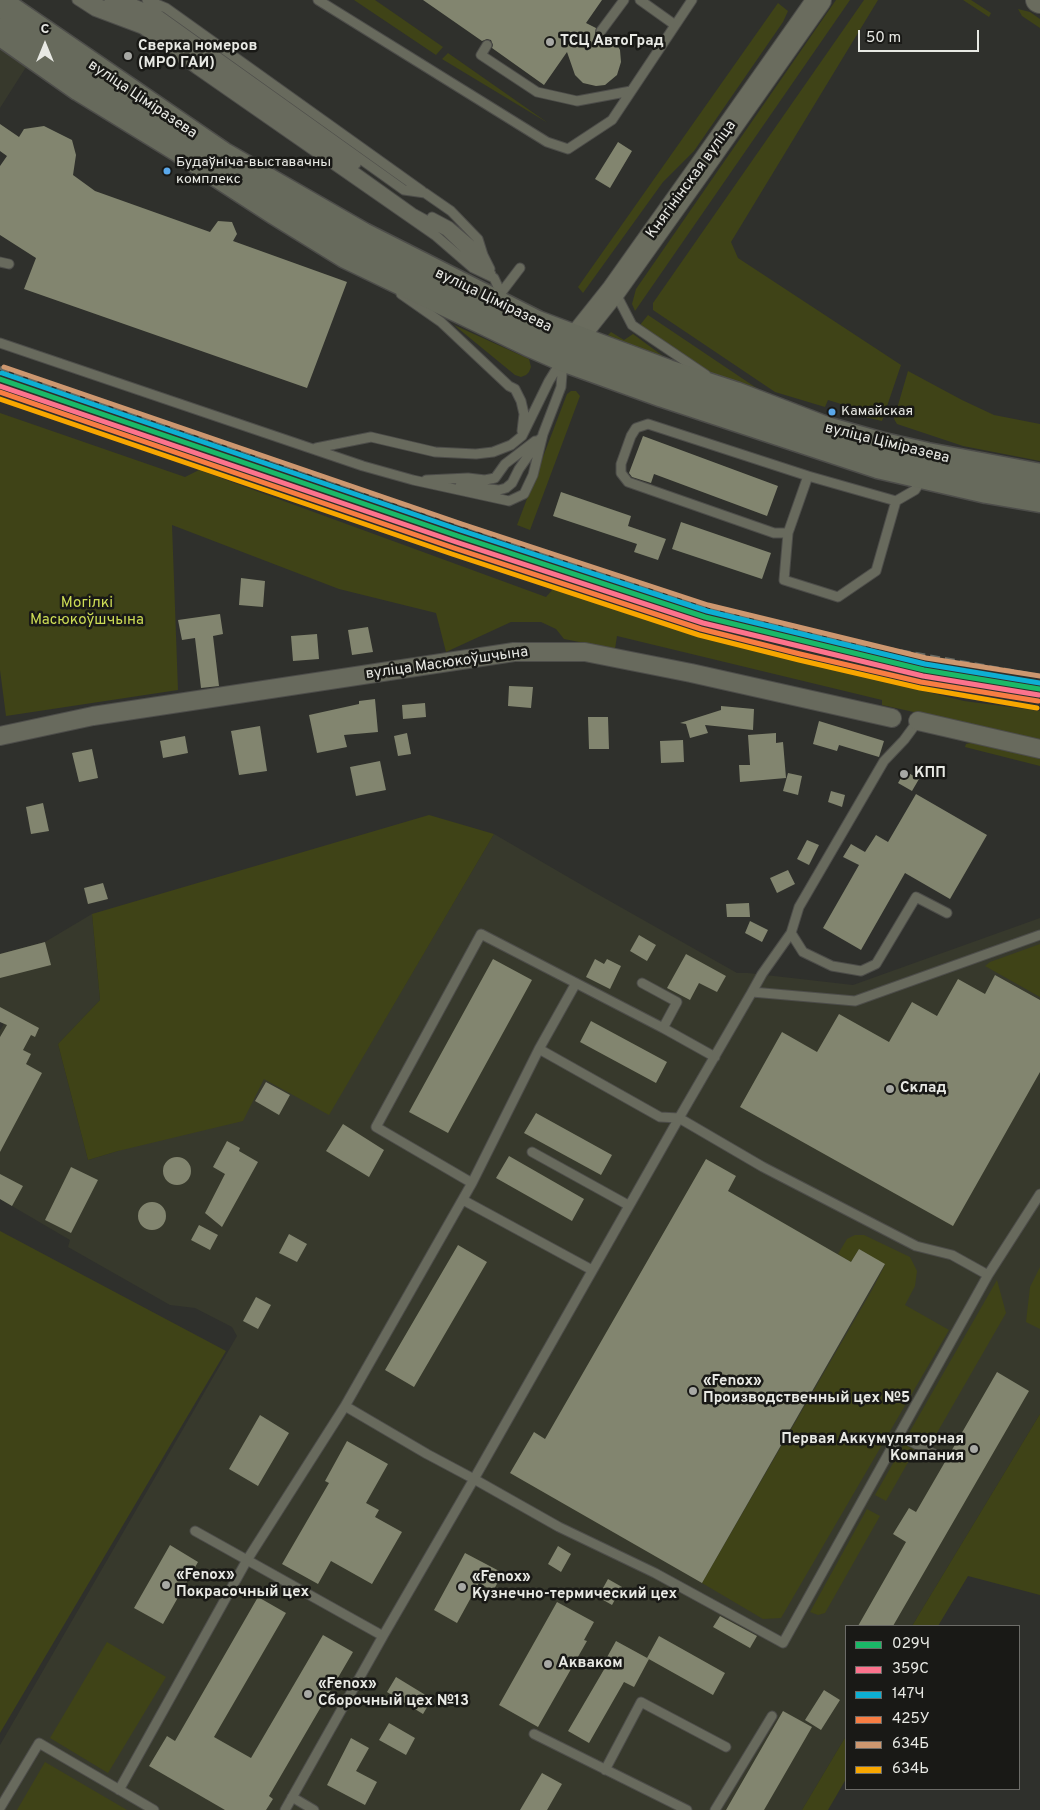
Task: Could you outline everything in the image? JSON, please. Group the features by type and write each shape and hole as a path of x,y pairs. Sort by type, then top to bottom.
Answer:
{"main road":[{"name":"вуліца Ціміразева","path":"0,3 222,155 363,236 505,302 569,348 668,373 735,395 826,430 883,446 1037,475"},
{"name":"вуліца Ціміразева","path":"0,32 80,88 346,255 569,348 672,397 878,465 987,490 1040,499"}],"street":[{"name":"Княгінінская вуліца","path":"569,348 614,290 819,0"},
{"name":"вуліца Масюкоўшчына","path":"0,736 98,715 514,652 585,652 691,672 892,718"},
{"path":"918,721 1040,749"}],"lane":[{"path":"77,0 94,11 142,29 196,69 436,236 473,268 494,278"},
{"path":"90,0 147,23 405,207 446,231 478,260 494,278"},
{"path":"109,0 152,18 415,208 449,226 483,255"},
{"path":"125,0 156,13 404,190 425,193"},
{"path":"147,0 163,6"},
{"path":"153,0 451,211 478,239 483,255 505,302"},
{"path":"318,0 547,142 568,149 612,120 692,0"},
{"path":"602,32 624,0"},
{"path":"640,0 675,25"},
{"path":"487,45 481,55 537,92 577,101 631,91"},
{"path":"346,255 440,322 509,386 515,389 522,402 524,414 522,436"},
{"path":"505,302 520,268"},
{"path":"614,290 632,325 735,395"},
{"path":"0,343 316,448 363,466 413,480 509,501 524,494 530,483 543,434 561,387 569,348"},
{"path":"316,448 371,437 435,452 476,454 493,452 511,444 522,436 549,381 569,348"},
{"path":"788,533 774,533 628,482 620,473 621,464 631,436 636,428 648,424 808,476 896,501"},
{"path":"413,480 468,478 485,480 495,478 505,464 543,434"},
{"path":"413,480 499,490 506,488 512,483 543,434"},
{"path":"808,476 788,533 784,580 838,597 876,571 896,501 915,490 924,476"},
{"path":"286,1810 628,1205 762,974 791,933 799,908 884,761 904,740 918,721"},
{"path":"791,933 803,952 832,966 861,971 876,964 916,897 947,913"},
{"path":"472,1183 376,1127 481,934 663,1028 714,1057"},
{"path":"752,992 855,1001 1040,935"},
{"path":"119,1790 247,1560 345,1406 463,1200 539,1049 576,983"},
{"path":"642,983 677,1002 663,1028"},
{"path":"539,1049 660,1117 679,1118 762,1168 916,1246 952,1255 988,1275"},
{"path":"532,1152 628,1205"},
{"path":"345,1406 559,1527 655,1573 783,1643 988,1275 1040,1194"},
{"path":"463,1200 592,1270"},
{"path":"900,1434 934,1454"},
{"path":"194,1531 383,1636"},
{"path":"605,1770 641,1702 726,1747"},
{"path":"716,1810 772,1716"},
{"path":"534,1734 687,1810"},
{"path":"0,1808 39,1743 154,1810"},
{"path":"292,1798 314,1810"}],"shaded area":[{"path":"0,45 28,64 0,108"},
{"path":"494,834 737,973 853,985 1040,918 1040,1414 913,1625 845,1625 845,1738 802,1810 0,1810 0,1745 237,1336 232,1327 195,1308 170,1305 68,1247 70,1240 0,1199 0,1030 4,1024 0,1022 0,954 45,942 92,914 100,1000 58,1044 88,1160 118,1151 264,1079 353,1073"}],"green space":[{"path":"354,0 375,0 443,47 436,55"},
{"path":"836,0 850,0 635,311 632,304 636,289"},
{"path":"864,0 878,0 731,242 738,258 901,365 882,421 852,414 851,407 828,400 825,407 775,392 653,310 653,303"},
{"path":"963,0 971,0 991,13 989,17"},
{"path":"778,3 788,11 783,22 694,151 663,182 583,293 578,287"},
{"path":"1018,9 1030,12 1040,19 1040,28 1022,16"},
{"path":"448,53 548,123 442,59"},
{"path":"648,315 761,391 723,382 640,325"},
{"path":"454,325 529,359 531,367 529,372 521,377 515,375"},
{"path":"611,332 624,340 633,334 671,362 609,339 608,335"},
{"path":"908,371 994,415 1040,424 1040,461 963,446 897,424 894,419"},
{"path":"571,391 576,391 580,396 530,530 517,525 567,394"},
{"name":"Могілкі Масюкоўшчына","path":"0,413 185,477 199,470 546,597 554,588 718,640 964,701 1040,711 1040,740 882,705 882,700 617,636 615,649 564,639 556,629 541,622 511,622 446,652 436,613 339,589 172,525 178,690 6,716 0,670"},
{"path":"973,742 1040,757 1040,766 965,747 966,744"},
{"path":"429,815 494,834 329,1115 264,1079 243,1121 88,1160 58,1044 100,1000 92,914"},
{"path":"1040,944 1040,997 985,966 990,962"},
{"path":"0,1231 226,1351 0,1733"},
{"path":"855,1235 864,1235 910,1257 917,1271 915,1286 905,1305 949,1330 781,1618 763,1619 702,1583 885,1265 859,1249 851,1262 838,1254 847,1239"},
{"path":"1040,1267 1040,1329 1026,1322 1030,1287"},
{"path":"997,1280 1006,1313 934,1438 924,1433 920,1439 909,1433"},
{"path":"1040,1414 1040,1595 968,1576 939,1625 913,1625"},
{"path":"904,1444 915,1450 886,1501 875,1495"},
{"path":"867,1509 880,1516 825,1613 818,1615 810,1612"},
{"path":"107,1642 166,1677 108,1773 50,1738"},
{"path":"845,1738 845,1781 828,1810 802,1810"},
{"path":"45,1762 127,1810 17,1810"}],"building":[{"name":"ТСЦ АвтоГрад","path":"423,0 602,0 586,23 596,28 595,33 598,36 603,37 606,35 614,40 620,50 621,62 617,75 605,85 596,86 583,83 575,75 567,52 544,85 492,48 491,40 482,41"},
{"path":"0,124 19,137 24,129 44,126 72,140 76,155 73,175 95,191 210,232 218,221 232,222 237,234 233,241 347,282 307,388 24,289 36,258 0,235 0,166 7,156 0,151"},
{"path":"618,142 632,151 610,188 595,179"},
{"path":"643,436 778,486 767,516 654,474 651,483 632,477 629,473"},
{"path":"561,492 631,516 628,526 666,539 658,560 634,552 637,544 553,516"},
{"path":"681,522 771,553 762,579 672,549"},
{"path":"241,578 265,581 263,607 239,605"},
{"path":"220,614 223,634 213,636 219,686 201,688 195,638 182,640 178,620"},
{"path":"368,627 373,652 352,655 348,630"},
{"path":"317,634 319,659 293,661 291,636"},
{"path":"509,686 533,687 531,708 508,706"},
{"path":"375,699 378,732 344,735 347,747 317,753 309,715 359,704 359,701"},
{"path":"425,703 426,717 403,719 402,705"},
{"path":"721,706 754,709 753,730 705,725 708,733 690,738 686,724 680,723 721,710"},
{"path":"588,717 608,717 609,749 589,749"},
{"path":"819,721 884,741 879,757 839,745 837,751 813,744"},
{"path":"260,726 267,771 239,775 231,731"},
{"path":"407,733 411,754 398,756 394,736"},
{"path":"776,733 776,743 783,742 786,778 740,782 739,765 750,765 748,735"},
{"path":"185,736 188,753 163,758 160,741"},
{"path":"683,740 684,762 661,763 660,741"},
{"path":"92,749 98,778 79,782 72,753"},
{"path":"380,761 386,790 356,796 350,767"},
{"path":"905,771 919,779 912,791 898,783"},
{"path":"788,773 802,776 798,795 783,791"},
{"path":"831,791 845,795 842,807 828,802"},
{"path":"916,794 987,835 950,899 905,873 861,950 823,928 859,865 843,857 851,844 865,852 876,835 888,842"},
{"path":"43,803 49,831 31,834 26,807"},
{"path":"807,840 819,845 809,865 797,859"},
{"path":"788,870 795,884 777,893 770,878"},
{"path":"103,883 108,899 88,904 84,888"},
{"path":"749,903 750,917 727,917 726,904"},
{"path":"750,921 768,930 762,942 745,933"},
{"path":"639,935 656,945 647,961 630,951"},
{"path":"45,942 51,965 0,978 0,954"},
{"path":"686,954 726,976 717,992 699,983 690,1000 667,988"},
{"path":"493,959 532,980 448,1133 409,1112"},
{"path":"595,959 604,964 607,959 621,966 610,989 586,977"},
{"name":"Склад","path":"995,975 1040,1000 1040,1072 953,1226 740,1107 782,1032 817,1052 839,1014 889,1042 912,1002 937,1016 958,979 985,994"},
{"path":"0,1007 39,1028 35,1037 31,1035 23,1050 31,1054 26,1064 42,1073 0,1152 0,1037 7,1025 0,1022"},
{"path":"591,1021 667,1062 656,1083 580,1042"},
{"path":"266,1082 290,1095 279,1115 255,1101"},
{"path":"536,1113 612,1155 601,1175 524,1133"},
{"path":"343,1124 384,1150 369,1177 326,1151"},
{"path":"227,1141 240,1148 239,1151 258,1162 222,1227 205,1213 225,1174 213,1167"},
{"path":"509,1156 584,1199 572,1221 496,1178"},
{"path":"177,1157 187,1161 191,1171 187,1181 177,1185 167,1181 163,1171 167,1161"},
{"name":"«Fenox» Производственный цех №5","path":"706,1159 736,1176 728,1191 851,1262 859,1249 885,1264 702,1583 510,1473 534,1432 545,1439"},
{"path":"71,1167 98,1180 71,1233 45,1220"},
{"path":"0,1174 23,1186 12,1206 0,1199"},
{"path":"152,1202 162,1206 166,1216 162,1226 152,1230 142,1226 138,1216 142,1206"},
{"path":"199,1225 218,1235 210,1250 191,1240"},
{"path":"289,1234 307,1244 297,1262 279,1253"},
{"path":"458,1245 487,1262 414,1387 385,1370"},
{"path":"256,1297 271,1305 258,1329 243,1321"},
{"name":"Первая Аккумуляторная Компания","path":"997,1372 1029,1391 894,1625 859,1625 906,1542 893,1534 909,1508 916,1512"},
{"path":"260,1415 289,1433 258,1486 229,1469"},
{"path":"347,1441 388,1464 366,1503 379,1510 375,1517 402,1532 372,1584 331,1561 318,1584 282,1564 329,1483 325,1481"},
{"name":"«Fenox» Покрасочный цех","path":"170,1545 198,1562 163,1624 134,1608"},
{"path":"558,1546 571,1554 561,1572 548,1564"},
{"name":"«Fenox» Кузнечно-термический цех","path":"465,1553 503,1573 493,1591 479,1583 457,1623 434,1610"},
{"path":"608,1579 622,1587 612,1605 598,1597"},
{"name":"«Fenox» Сборочный цех №13","path":"258,1597 286,1613 214,1737 251,1758 323,1635 353,1652 269,1796 273,1799 266,1810 225,1810 149,1766 167,1736 175,1741"},
{"name":"Акваком","path":"557,1602 594,1622 584,1640 587,1641 538,1727 499,1705"},
{"path":"720,1616 757,1636 750,1648 713,1627"},
{"path":"659,1636 725,1673 713,1695 647,1658"},
{"path":"616,1641 649,1659 634,1687 624,1682 589,1743 568,1731 609,1661 606,1659"},
{"path":"396,1677 432,1699 423,1714 387,1692"},
{"path":"824,1690 840,1700 821,1730 805,1720"},
{"path":"783,1711 812,1727 764,1810 726,1810"},
{"path":"389,1723 415,1738 406,1755 379,1740"},
{"path":"351,1738 369,1748 356,1771 377,1782 365,1805 327,1785"},
{"path":"542,1773 562,1784 547,1810 520,1810"}],"railway":[{"path":"0,368 706,608 827,638 1040,676"}],"transit line":[{"name":"634Б","path":"4,367 462,524 708,605 926,658 1040,676"},
{"name":"147Ч","path":"2,373 460,530 707,611 925,664 1040,683"},
{"name":"029Ч","path":"0,379 458,536 705,617 924,670 1040,689"},
{"name":"359С","path":"0,386 456,542 703,623 923,676 1039,695"},
{"name":"425У","path":"0,392 454,548 701,629 921,682 1038,701"},
{"name":"634Ь","path":"0,399 452,554 699,635 920,688 1037,708"}],"place":[{"name":"ТСЦ АвтоГрад","path":"550,42"},
{"name":"Сверка номеров (МРО ГАИ)","path":"128,56"},
{"name":"Будаўніча-выставачны комплекс","path":"167,171"},
{"name":"Камайская","path":"832,412"},
{"name":"КПП","path":"904,774"},
{"name":"Склад","path":"890,1089"},
{"name":"«Fenox» Производственный цех №5","path":"693,1391"},
{"name":"Первая Аккумуляторная Компания","path":"974,1449"},
{"name":"«Fenox» Покрасочный цех","path":"166,1585"},
{"name":"«Fenox» Кузнечно-термический цех","path":"462,1587"},
{"name":"Акваком","path":"548,1664"},
{"name":"«Fenox» Сборочный цех №13","path":"308,1694"}]}
